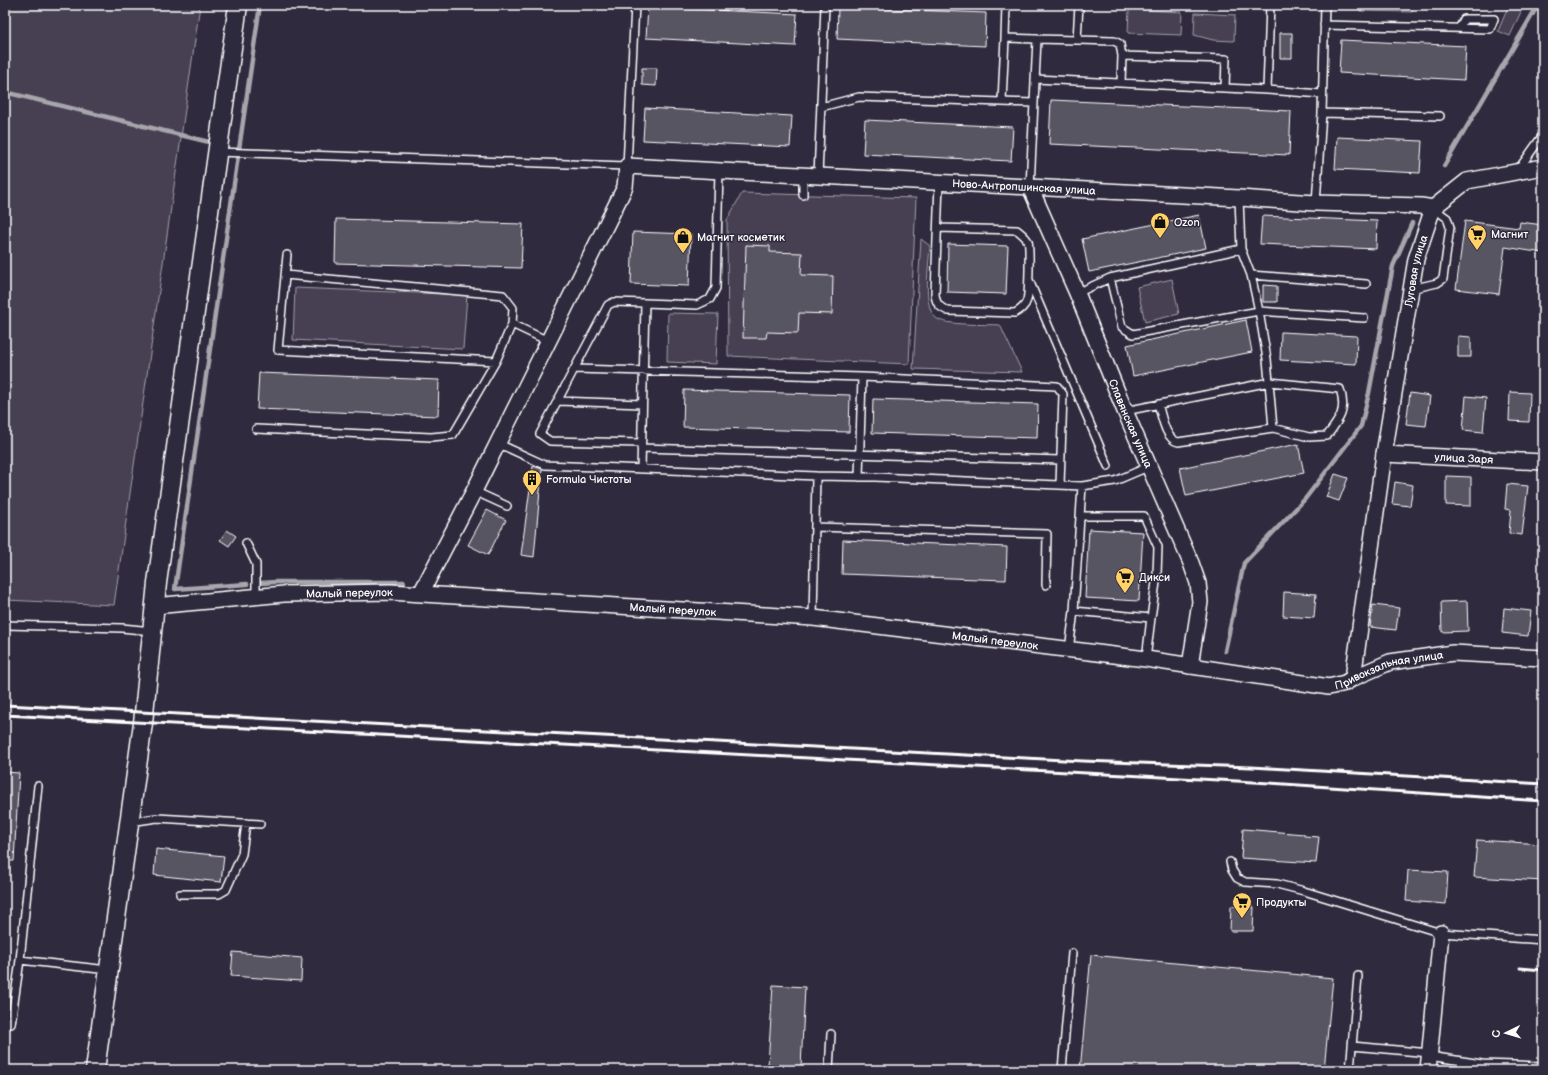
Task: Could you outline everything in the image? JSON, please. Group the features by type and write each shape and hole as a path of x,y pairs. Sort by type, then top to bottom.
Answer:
{"street":[{"path":"95,1070 143,723 154,606 238,5"},
{"path":"421,593 474,491 625,187 627,166"},
{"name":"Ново-Антропшинская улица","path":"627,166 1316,203 1427,207"},
{"path":"1427,207 1467,181 1543,167"},
{"name":"Славянская улица","path":"1030,187 1077,293 1148,467 1198,583 1200,602 1190,666"},
{"name":"Луговая улица","path":"1353,678 1384,454 1416,259 1427,207"},
{"name":"улица Заря","path":"1384,454 1543,462"},
{"name":"Малый переулок","path":"154,606 284,594 390,592 421,593 813,618 1146,659 1190,666"},
{"name":"Привокзальная улица","path":"1190,666 1329,687 1345,683 1390,662 1453,653 1543,658"},
{"path":"1429,1060 1441,933"}],"lane":[{"path":"217,152 627,166 635,5"},
{"path":"803,195 811,176 821,107 826,5"},
{"path":"1002,101 1006,5"},
{"path":"1077,40 1079,5"},
{"path":"1267,90 1270,5"},
{"path":"1316,203 1322,113 1325,5"},
{"path":"1324,25 1460,27"},
{"path":"1005,38 1114,41 1120,44 1122,56 1121,83"},
{"path":"1030,187 1036,39"},
{"path":"1122,56 1226,59 1225,88"},
{"path":"1035,79 1322,94"},
{"path":"821,107 859,97 1033,103"},
{"path":"1322,113 1440,116"},
{"path":"1516,171 1543,135"},
{"path":"719,171 716,288 710,300 697,305 614,302 608,305 540,434 550,441 641,446 860,455 1060,460"},
{"path":"938,228 1017,230 1024,235 1028,243 1028,278 1027,301 1022,309 1015,313 948,311 940,307 936,301 939,183"},
{"path":"1239,198 1241,249 1251,275 1259,311 1270,382 1273,428"},
{"path":"1411,289 1437,283 1443,279 1450,227 1447,218 1427,207"},
{"path":"1077,293 1110,278 1241,249"},
{"path":"288,255 278,350 496,361"},
{"path":"256,429 431,437 453,435 496,361 512,324 513,308 503,295 285,275"},
{"path":"1251,275 1366,284"},
{"path":"1028,278 1108,466"},
{"path":"1110,278 1122,327 1133,334 1259,311 1364,318"},
{"path":"640,469 645,303"},
{"path":"512,324 548,341"},
{"path":"575,369 862,377 1057,386 1071,380"},
{"path":"859,477 862,377"},
{"path":"1125,411 1158,404 1270,382 1340,389 1344,401 1339,420 1327,436 1309,437 1273,428 1178,442 1173,441 1168,435 1158,404"},
{"path":"1057,386 1062,394 1060,485"},
{"path":"558,401 642,404"},
{"path":"497,443 545,465 1082,486 1115,481 1148,467"},
{"path":"813,618 816,476"},
{"path":"1069,650 1074,611 1082,486"},
{"path":"474,491 507,506"},
{"path":"1081,516 1144,516 1158,547 1157,575 1146,659"},
{"path":"815,527 1047,534 1046,585"},
{"path":"246,543 256,564 256,597"},
{"path":"1074,611 1151,618"},
{"path":"5,626 122,628 152,631"},
{"path":"11,1024 20,960 38,786"},
{"path":"129,822 157,818 260,824"},
{"path":"180,894 219,894 226,890 242,854 246,823"},
{"path":"1230,862 1232,870 1237,878 1246,882 1277,884 1304,891 1441,933 1543,940"},
{"path":"1062,1070 1072,953"},
{"path":"20,960 109,970"},
{"path":"1350,1070 1358,976"},
{"path":"829,1070 831,1034"},
{"path":"1352,1046 1429,1060 1487,1065 1543,1066"}],"shaded area":[{"path":"5,5 200,5 114,605 5,600"},
{"path":"1360,5 1412,5 1412,12 1360,11"},
{"path":"1509,5 1524,5 1510,36 1498,31"},
{"path":"1129,9 1182,12 1181,35 1128,33"},
{"path":"1195,13 1235,15 1234,41 1213,40 1194,35"},
{"path":"742,193 916,198 909,364 728,356 727,220"},
{"path":"921,239 930,246 927,284 929,304 936,318 941,321 966,324 1000,325 1022,372 913,369"},
{"path":"1172,279 1179,314 1145,322 1137,287"},
{"path":"295,288 467,295 463,349 293,340"},
{"path":"668,313 718,314 716,364 667,362"}],"building":[{"path":"648,7 797,14 795,46 646,38"},
{"path":"838,7 986,13 985,46 837,39"},
{"path":"1280,33 1292,33 1292,58 1280,58"},
{"path":"1341,40 1466,46 1464,80 1339,73"},
{"path":"642,68 657,68 656,86 642,85"},
{"path":"1051,100 1291,111 1289,155 1049,144"},
{"path":"645,108 792,116 790,147 643,140"},
{"path":"865,120 1013,127 1011,161 863,154"},
{"path":"1337,137 1422,141 1420,173 1335,169"},
{"path":"1199,215 1206,248 1089,272 1082,239"},
{"path":"1262,216 1377,221 1376,249 1260,244"},
{"path":"336,219 523,224 521,268 335,263"},
{"path":"1465,221 1519,228 1520,222 1543,225 1543,253 1505,247 1499,294 1456,289"},
{"path":"633,232 691,234 689,286 631,284"},
{"path":"948,244 1008,246 1006,294 947,292"},
{"path":"746,245 770,246 770,252 802,253 801,275 833,276 832,314 799,313 798,333 767,332 766,338 743,338"},
{"path":"1263,285 1277,286 1277,302 1263,302"},
{"path":"1246,320 1252,352 1133,376 1127,345"},
{"path":"1281,332 1357,336 1356,364 1280,360"},
{"path":"1458,336 1471,337 1471,357 1458,357"},
{"path":"259,373 439,380 438,416 257,409"},
{"path":"684,390 850,395 849,432 683,427"},
{"path":"1510,392 1530,393 1529,422 1509,421"},
{"path":"1410,393 1430,396 1426,426 1406,424"},
{"path":"1466,396 1486,398 1483,432 1463,430"},
{"path":"873,399 1038,404 1037,438 872,433"},
{"path":"1298,444 1304,473 1186,496 1180,468"},
{"path":"533,466 542,469 534,557 521,555"},
{"path":"1335,474 1348,478 1339,501 1326,497"},
{"path":"1446,476 1471,477 1471,506 1446,505"},
{"path":"1395,482 1413,485 1410,506 1392,504"},
{"path":"1507,484 1528,486 1522,535 1509,533 1511,510 1505,509"},
{"path":"487,510 506,520 488,555 468,545"},
{"path":"1089,529 1143,532 1139,601 1085,598"},
{"path":"227,530 236,536 229,546 220,540"},
{"path":"843,540 1007,547 1006,580 842,574"},
{"path":"1284,592 1316,594 1314,618 1283,616"},
{"path":"1467,601 1468,631 1442,632 1441,602"},
{"path":"1373,605 1399,608 1396,630 1370,627"},
{"path":"1504,608 1531,611 1528,636 1502,633"},
{"path":"5,772 19,773 14,861 5,861"},
{"path":"1243,829 1304,834 1304,836 1319,837 1316,863 1241,858"},
{"path":"1477,840 1543,844 1543,881 1474,877"},
{"path":"156,849 224,856 221,882 154,875"},
{"path":"1408,870 1448,872 1446,904 1406,901"},
{"name":"Продукты","path":"1231,906 1254,907 1253,931 1230,931"},
{"path":"233,952 302,958 301,981 231,976"},
{"path":"1091,955 1333,978 1324,1070 1080,1070"},
{"path":"773,985 805,987 801,1067 768,1065"}],"waterway":[{"path":"247,584 175,589 260,5"},
{"path":"1444,166 1538,5"},
{"path":"5,92 209,142"},
{"path":"1225,651 1244,563 1305,499 1361,426 1369,393 1393,266 1412,223"},
{"path":"260,583 404,582"}],"railway":[{"path":"5,705 1083,761 1251,767 1543,784"},
{"path":"5,715 1237,781 1543,801"},
{"path":"1520,968 1543,970"}],"place":[{"name":"Ozon","path":"1160,239"},
{"name":"Магнит","path":"1477,251"},
{"name":"Магнит косметик","path":"683,254"},
{"name":"Formula Чистоты","path":"532,496"},
{"name":"Дикси","path":"1125,594"},
{"name":"Продукты","path":"1242,919"}]}
